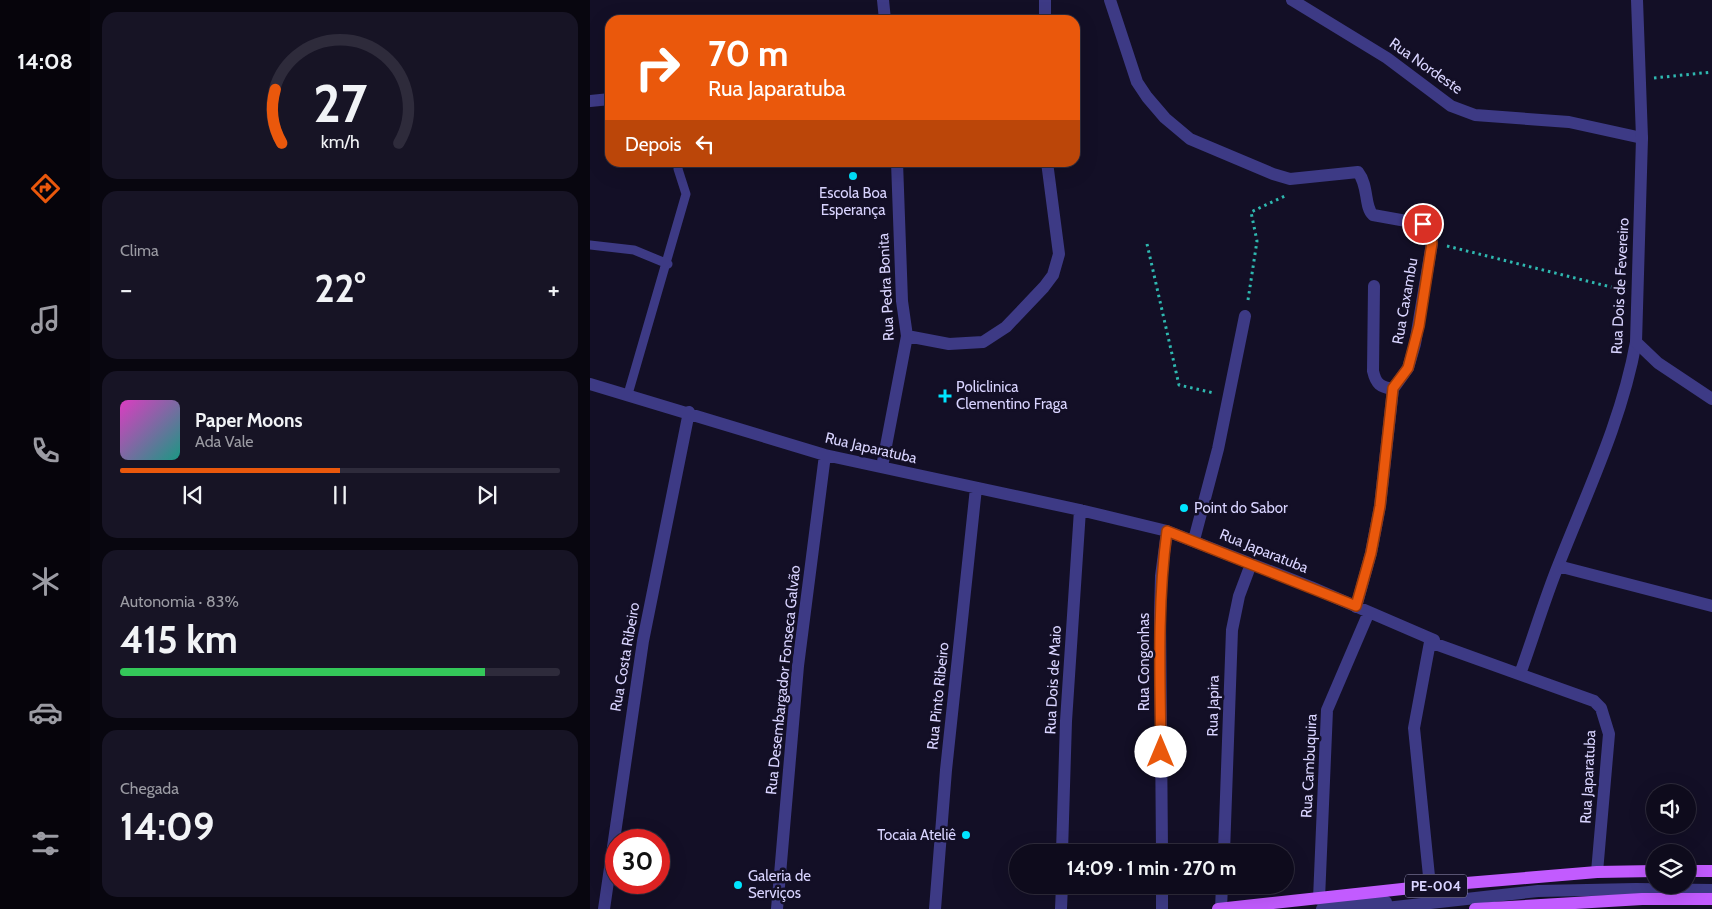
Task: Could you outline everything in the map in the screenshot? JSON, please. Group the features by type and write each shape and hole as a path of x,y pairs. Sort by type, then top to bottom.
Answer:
{"main road":[{"name":"PE-004","path":"1220,909 1320,904 1430,886 1597,872 1646,871"},
{"path":"1696,871 1712,871"},
{"name":"PE-004","path":"1475,909 1642,899 1712,899"}],"street":[{"path":"882,0 884,15"},
{"path":"1045,0 1045,15"},
{"name":"Rua Caxambu","path":"1110,0 1137,82 1146,97 1165,118 1190,139 1273,174 1290,179 1358,172 1367,190 1370,212 1380,217 1423,224 1428,227 1432,243 1415,344 1408,368 1393,388"},
{"name":"Rua Nordeste","path":"1292,0 1387,58 1451,106 1476,115 1570,122 1642,138"},
{"name":"Rua Dois de Fevereiro","path":"1520,674 1558,566 1610,434 1630,376 1636,342 1642,138 1637,0"},
{"path":"590,100 605,98"},
{"name":"Rua Pedra Bonita","path":"882,467 907,336 902,302 898,167"},
{"path":"907,336 949,344 983,342 1006,327 1044,287 1053,275 1059,254 1048,167"},
{"path":"1356,606 1371,553 1380,506 1393,388 1380,385 1375,381 1373,371 1374,286"},
{"path":"1194,540 1206,500 1246,316"},
{"path":"1636,342 1658,362 1712,399"},
{"name":"Rua Japaratuba","path":"590,384 825,454 1167,531 1194,540 1356,606 1434,640 1430,642 1594,701 1602,708 1606,717 1609,734 1597,872"},
{"name":"Rua Costa Ribeiro","path":"604,909 643,641 689,412"},
{"name":"Rua Desembargador Fonseca Galvão","path":"777,909 798,666 825,454"},
{"name":"Rua Pinto Ribeiro","path":"935,909 946,770 976,488"},
{"name":"Rua Dois de Maio","path":"1062,844 1066,721 1080,510"},
{"name":"Rua Congonhas","path":"1162,844 1160,612 1161,576 1167,531"},
{"name":"Rua Japira","path":"1224,844 1232,630 1239,596 1252,564"},
{"path":"1558,566 1712,606"},
{"name":"Rua Cambuquira","path":"1320,904 1327,710 1369,612"},
{"path":"1430,642 1414,728 1430,886"},
{"path":"1320,904 1536,886 1610,882 1646,884"},
{"path":"1696,885 1712,885"},
{"path":"1378,909 1538,891 1712,890"},
{"path":"1061,909 1062,894"},
{"path":"1162,894 1162,909"},
{"path":"1220,909 1221,894"}],"lane":[{"path":"628,394 668,264 686,194 678,167"},
{"path":"590,246 634,250 668,264"}],"path":[{"path":"1641,79 1712,72"},
{"path":"1252,282 1257,241 1251,212 1288,195 1290,179"},
{"path":"1432,243 1637,293"},
{"path":"1147,244 1179,385 1229,397"}],"place":[{"name":"Escola Boa Esperança","path":"853,176"},
{"name":"Policlinica Clementino Fraga","path":"945,396"},
{"name":"Point do Sabor","path":"1184,508"},
{"name":"Tocaia Ateliê","path":"966,835"},
{"name":"Galeria de Serviços","path":"738,885"}],"route":[{"path":"1161,752 1160,612 1161,576 1167,531 1194,540 1356,606 1371,553 1380,506 1393,388 1403,378 1408,368 1419,326 1432,243 1428,227 1423,224"}]}
